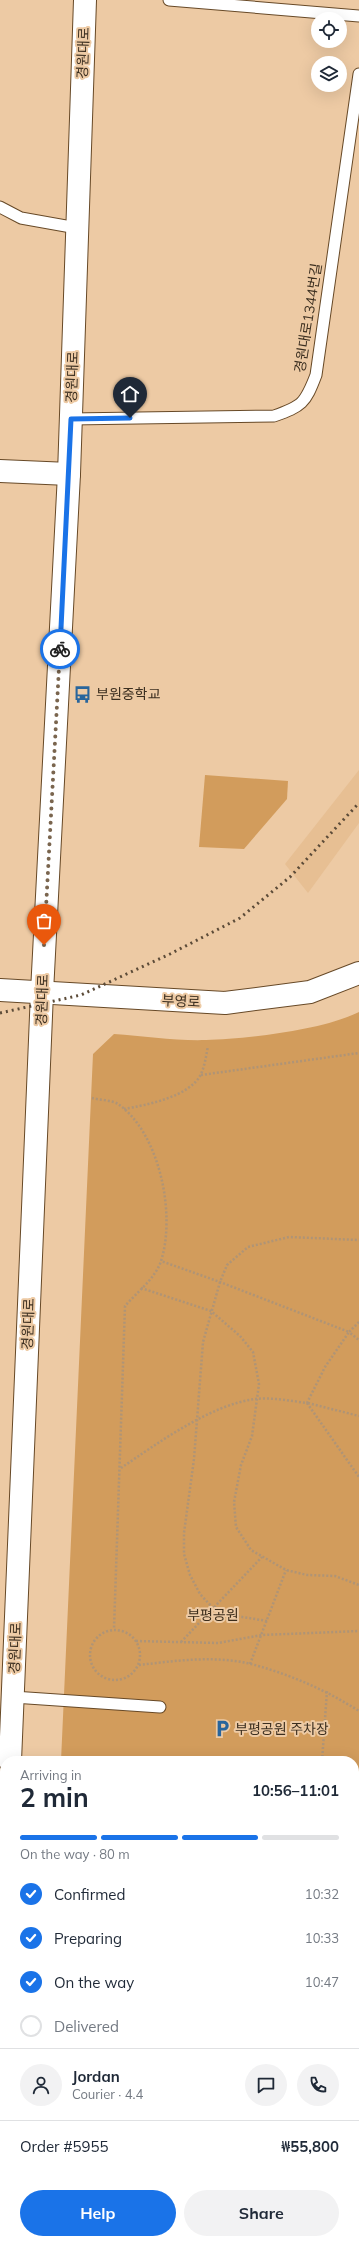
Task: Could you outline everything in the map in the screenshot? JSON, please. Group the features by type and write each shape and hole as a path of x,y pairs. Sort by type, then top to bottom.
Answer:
{"main road":[{"name":"경원대로","path":"10,1756 42,992 69,474 85,0"},
{"path":"0,471 69,474"},
{"name":"부영로","path":"0,990 225,1003 310,992 359,973"}],"lane":[{"path":"169,0 252,3 359,16"},
{"name":"경원대로1344번길","path":"71,419 274,416 294,409 307,398 316,375 359,74"},
{"path":"0,207 21,218 77,228"},
{"path":"12,1698 160,1707"}],"path":[{"path":"123,1109 161,1102 186,1089 201,1075 208,1046"},
{"path":"201,1075 359,1053"},
{"path":"92,1098 118,1103 136,1120 160,1173 167,1203 166,1233 161,1262 154,1276 125,1306 114,1630"},
{"path":"268,1620 224,1614 213,1608 200,1594 190,1575 184,1554 184,1534 194,1459 203,1342 220,1282 228,1265 248,1247 290,1237 347,1238 359,1240"},
{"path":"161,1262 220,1282 349,1332 359,1340"},
{"path":"141,1288 211,1311 240,1336 253,1352 259,1384 252,1436 241,1465 234,1502 236,1527 251,1550 286,1570 307,1575 335,1576 359,1585"},
{"path":"307,1403 325,1367 349,1332 359,1322"},
{"path":"120,1469 169,1436 234,1403 257,1398 307,1403 359,1416"},
{"path":"307,1403 359,1478"},
{"path":"180,1642 262,1557"},
{"path":"250,1664 286,1570"},
{"path":"114,1630 123,1631 136,1641 141,1657 139,1665 128,1677 112,1681 105,1679 93,1668 89,1651 92,1643 98,1636 114,1630"},
{"path":"136,1641 218,1643 262,1635 359,1631"},
{"path":"139,1665 194,1660 250,1664 327,1691 359,1711"},
{"path":"322,1756 327,1691"}],"shaded area":[{"path":"359,770 359,823 308,893 285,864"}],"green space":[{"path":"205,775 288,781 287,799 244,849 199,847"},
{"name":"부평공원","path":"359,1012 359,1756 61,1756 93,1054 114,1034 195,1040 242,1038 306,1029"}],"railway":[{"path":"0,1013 81,995 170,954 240,918 290,877 359,803"}],"way so far":[{"path":"44,945 60,649"}],"place":[{"name":"부원중학교","path":"83,694"},
{"name":"부평공원 주차장","path":"222,1729"}],"route":[{"path":"60,649 71,419 130,418"}]}
